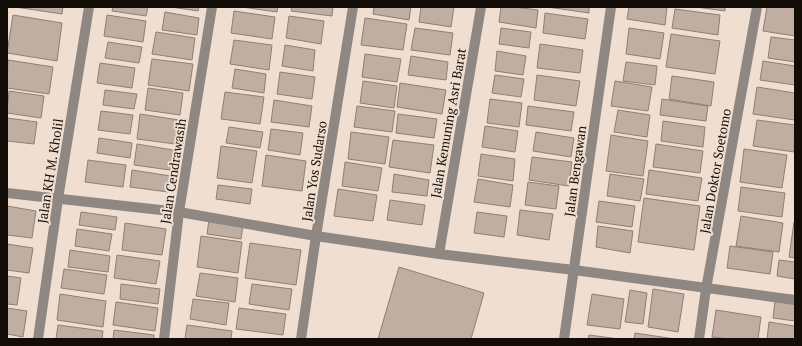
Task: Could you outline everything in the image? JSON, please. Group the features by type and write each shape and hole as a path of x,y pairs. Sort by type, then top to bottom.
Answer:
{"street":[{"name":"Jalan KH M. Kholil","path":"38,339 58,199 89,7"},
{"name":"Jalan Cendrawasih","path":"164,339 179,212 212,7"},
{"name":"Jalan Yos Sudarso","path":"301,339 353,7"},
{"name":"Jalan Kemuning Asri Barat","path":"440,249 481,7"},
{"name":"Jalan Bengawan","path":"564,339 611,7"},
{"name":"Jalan Doktor Soetomo","path":"699,339 706,289 757,7"},
{"path":"7,193 179,212 316,236 440,249 706,289 795,300"}],"building":[{"path":"15,7 63,7 62,14"},
{"path":"113,7 148,7 146,16 112,11"},
{"path":"171,7 199,7 198,11"},
{"path":"242,7 278,7 277,12"},
{"path":"292,7 333,7 332,16 291,11"},
{"path":"374,7 411,7 409,20 373,14"},
{"path":"421,7 454,7 451,27 419,22"},
{"path":"501,7 538,10 536,28 499,22"},
{"path":"547,7 589,7 589,13"},
{"path":"629,7 667,7 665,25 627,19"},
{"path":"696,7 725,7 725,11"},
{"path":"767,7 795,7 795,36 763,31"},
{"path":"675,9 720,15 718,35 672,28"},
{"path":"234,11 275,17 272,39 231,33"},
{"path":"165,12 199,18 197,35 162,30"},
{"path":"545,13 588,19 585,39 543,33"},
{"path":"13,15 62,23 57,61 7,53"},
{"path":"107,15 146,21 143,42 104,36"},
{"path":"289,16 324,21 321,44 286,38"},
{"path":"365,18 407,24 403,50 361,45"},
{"path":"415,28 453,33 450,55 411,50"},
{"path":"501,28 531,32 529,48 499,44"},
{"path":"629,28 664,33 660,59 626,54"},
{"path":"156,32 195,38 192,60 152,54"},
{"path":"671,34 720,41 715,74 666,67"},
{"path":"771,37 795,40 795,62 768,58"},
{"path":"234,40 272,45 269,70 230,64"},
{"path":"108,42 142,47 139,63 105,58"},
{"path":"540,44 583,50 580,73 537,68"},
{"path":"285,45 315,50 313,71 282,66"},
{"path":"497,51 526,56 523,75 495,71"},
{"path":"365,54 401,59 397,82 362,77"},
{"path":"411,56 448,62 446,80 408,75"},
{"path":"152,59 193,64 189,91 148,85"},
{"path":"8,60 53,67 49,94 7,88"},
{"path":"763,61 795,66 795,85 760,80"},
{"path":"626,62 657,66 655,85 623,81"},
{"path":"100,63 135,68 132,88 97,83"},
{"path":"235,69 266,74 264,93 232,88"},
{"path":"280,72 315,77 312,99 277,94"},
{"path":"495,75 524,79 521,97 492,93"},
{"path":"537,75 580,81 576,106 534,100"},
{"path":"672,76 714,82 711,106 669,99"},
{"path":"363,81 397,86 394,108 360,103"},
{"path":"615,81 652,87 648,111 611,106"},
{"path":"400,83 446,90 442,114 397,107"},
{"path":"757,87 795,93 795,120 753,114"},
{"path":"148,88 183,93 180,115 145,110"},
{"path":"105,90 137,94 134,109 103,105"},
{"path":"9,91 44,96 41,118 7,113"},
{"path":"225,92 264,97 260,124 221,119"},
{"path":"490,99 522,103 519,127 487,123"},
{"path":"662,99 708,106 706,121 660,115"},
{"path":"274,100 312,106 309,127 271,122"},
{"path":"357,106 395,111 392,132 354,127"},
{"path":"528,106 574,112 571,131 526,125"},
{"path":"618,110 650,115 647,137 614,132"},
{"path":"101,111 133,115 130,134 98,130"},
{"path":"140,114 186,121 183,145 137,139"},
{"path":"398,114 437,119 434,138 396,133"},
{"path":"7,118 37,122 34,144 7,141"},
{"path":"757,120 795,125 794,152 753,146"},
{"path":"663,121 705,127 703,147 661,141"},
{"path":"485,126 518,131 515,152 482,147"},
{"path":"229,127 263,132 260,148 226,143"},
{"path":"271,129 303,133 300,155 268,150"},
{"path":"351,132 389,137 385,164 348,159"},
{"path":"536,132 574,138 571,157 533,151"},
{"path":"611,135 648,141 643,176 606,171"},
{"path":"99,138 132,143 130,158 97,153"},
{"path":"393,140 434,145 430,173 389,167"},
{"path":"137,144 173,150 170,170 134,165"},
{"path":"656,144 703,151 700,173 653,167"},
{"path":"221,146 257,151 252,183 217,178"},
{"path":"744,149 787,155 782,188 740,182"},
{"path":"481,154 515,159 513,181 478,176"},
{"path":"266,155 306,161 302,191 262,186"},
{"path":"532,157 572,162 569,186 529,180"},
{"path":"88,160 126,165 123,187 85,182"},
{"path":"345,162 382,168 378,191 342,186"},
{"path":"132,170 171,176 168,192 130,187"},
{"path":"649,170 702,178 698,201 646,194"},
{"path":"394,174 429,180 427,196 392,192"},
{"path":"610,174 644,179 640,201 607,196"},
{"path":"478,179 513,185 510,207 474,202"},
{"path":"528,182 559,186 556,209 525,205"},
{"path":"218,185 252,189 250,204 216,199"},
{"path":"741,187 785,193 782,217 738,211"},
{"path":"338,189 377,195 373,221 334,216"},
{"path":"644,198 700,206 694,250 638,242"},
{"path":"390,200 425,205 422,225 387,220"},
{"path":"599,201 635,206 632,227 596,222"},
{"path":"7,206 36,211 32,238 7,235"},
{"path":"520,210 553,214 549,240 517,235"},
{"path":"81,212 117,217 115,230 79,225"},
{"path":"477,212 507,216 504,237 474,233"},
{"path":"741,216 783,223 779,252 736,246"},
{"path":"209,220 243,225 241,239 207,234"},
{"path":"794,222 795,223 795,258 789,257"},
{"path":"125,223 166,229 162,255 122,250"},
{"path":"598,226 633,231 630,253 596,247"},
{"path":"77,229 112,234 109,251 75,246"},
{"path":"201,236 242,242 238,273 197,267"},
{"path":"250,243 301,250 296,285 245,278"},
{"path":"7,244 33,248 29,273 7,270"},
{"path":"730,246 773,252 770,274 727,268"},
{"path":"70,250 110,256 108,272 68,267"},
{"path":"117,255 160,261 156,284 114,278"},
{"path":"779,260 795,262 795,279 777,276"},
{"path":"399,267 484,293 471,339 378,339"},
{"path":"64,269 107,275 104,294 61,288"},
{"path":"200,273 238,278 235,302 196,296"},
{"path":"7,276 21,278 17,305 7,304"},
{"path":"121,284 160,289 158,304 120,299"},
{"path":"252,284 292,289 289,310 249,304"},
{"path":"653,289 684,294 678,332 648,327"},
{"path":"630,290 647,293 643,324 625,322"},
{"path":"60,294 106,301 103,327 57,320"},
{"path":"592,294 624,299 620,329 587,325"},
{"path":"193,299 229,303 226,325 190,319"},
{"path":"775,301 795,304 795,321 773,318"},
{"path":"116,302 158,308 155,331 113,325"},
{"path":"7,308 27,311 23,337 7,334"},
{"path":"239,308 286,314 283,335 236,329"},
{"path":"716,310 761,317 758,339 729,339 712,337"},
{"path":"769,322 795,326 795,339 767,339"},
{"path":"58,325 103,331 102,339 56,339"},
{"path":"187,325 232,331 231,339 185,339"},
{"path":"114,330 154,335 154,339 113,339"},
{"path":"635,333 675,339 634,339"},
{"path":"589,335 619,339 588,339"}]}
